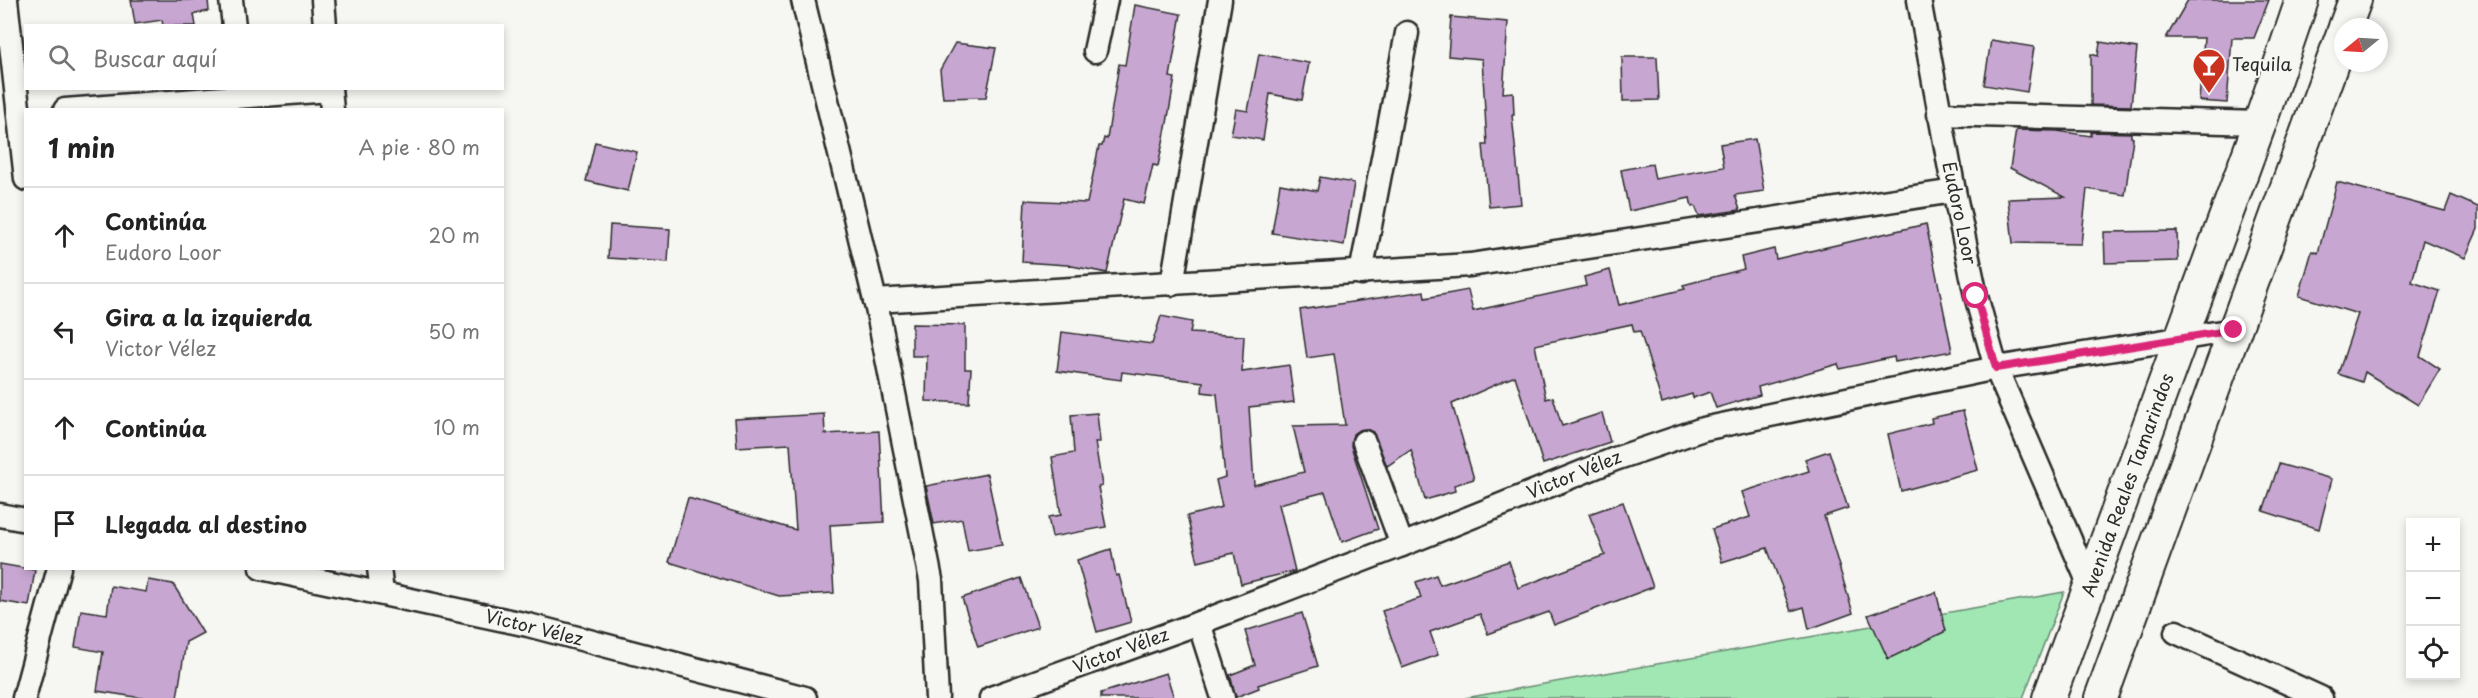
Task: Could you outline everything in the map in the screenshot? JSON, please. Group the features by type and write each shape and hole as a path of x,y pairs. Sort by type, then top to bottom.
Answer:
{"main road":[{"name":"Avenida Reales Tamarindos","path":"2049,698 2182,339 2302,0"},
{"path":"2348,18 2355,0"},
{"path":"2101,698 2334,58"}],"street":[{"path":"6,0 24,153"},
{"path":"231,0 234,24"},
{"path":"323,0 325,24"},
{"path":"803,0 875,301 931,580 937,698"},
{"path":"1095,51 1106,0"},
{"path":"1172,284 1220,0"},
{"name":"Eudoro Loor","path":"1919,0 1954,191 1976,296 1996,368 2090,586"},
{"path":"1361,273 1407,33"},
{"path":"85,108 245,92 331,96"},
{"path":"1939,114 2260,123"},
{"path":"875,301 1470,265 1954,191"},
{"name":"Victor Vélez","path":"991,698 1048,689 1198,623 1402,545 1614,459 1692,432 1996,368 2234,330"},
{"path":"1364,442 1402,545"},
{"path":"0,515 24,520"},
{"path":"24,698 58,570"},
{"name":"Victor Vélez","path":"271,570 528,625 805,698"},
{"path":"379,570 382,593"},
{"path":"1198,623 1223,698"},
{"path":"2176,632 2321,698"}],"green space":[{"path":"2064,592 2023,698 1465,698"}],"building":[{"path":"131,0 208,0 209,11 194,14 196,24 163,24 162,20 135,24"},
{"path":"2188,0 2269,0 2254,38 2232,38 2227,103 2199,101 2204,38 2166,38"},
{"path":"1135,5 1181,14 1170,77 1175,78 1167,123 1158,166 1153,165 1144,204 1124,199 1107,273 1067,265 1022,262 1025,200 1087,203 1099,146 1102,146 1104,138 1107,139 1119,64 1125,65"},
{"path":"1451,17 1508,22 1503,93 1513,92 1514,115 1512,115 1521,204 1489,207 1483,145 1487,145 1482,59 1448,56"},
{"path":"1991,40 2034,47 2027,92 1984,85"},
{"path":"2100,42 2137,48 2131,106 2091,105 2091,54 2098,56"},
{"path":"955,43 996,48 986,97 943,98 940,70"},
{"path":"1259,54 1309,63 1302,100 1270,94 1263,140 1231,135 1236,109 1248,111"},
{"path":"1622,57 1657,57 1659,100 1623,101"},
{"path":"2016,130 2057,131 2091,136 2091,132 2131,133 2133,138 2125,195 2087,189 2081,244 2013,243 2008,199 2065,197 2010,168"},
{"path":"1755,139 1764,191 1735,195 1740,210 1699,216 1695,206 1692,207 1690,198 1629,211 1621,170 1652,164 1655,179 1724,167 1720,144"},
{"path":"595,142 637,152 628,191 586,181"},
{"path":"1320,177 1354,183 1344,245 1272,233 1280,184 1317,191"},
{"path":"2337,182 2445,211 2451,195 2478,207 2478,229 2465,258 2423,240 2412,282 2440,291 2420,356 2440,369 2418,405 2365,372 2362,382 2338,374 2358,314 2299,296 2312,251 2318,253"},
{"path":"1926,224 1952,351 1895,362 1894,357 1840,369 1838,364 1758,387 1760,395 1716,408 1710,392 1693,398 1692,394 1662,403 1640,331 1634,332 1632,324 1535,345 1546,399 1553,397 1562,426 1602,413 1610,442 1543,464 1515,376 1452,404 1474,479 1454,485 1455,491 1425,500 1411,450 1387,466 1373,432 1366,429 1359,430 1353,434 1351,446 1378,529 1342,542 1325,492 1279,504 1295,571 1241,584 1234,553 1198,562 1187,516 1222,507 1216,480 1225,477 1217,394 1202,392 1203,382 1122,372 1121,380 1057,371 1062,332 1152,344 1161,316 1192,322 1190,333 1244,336 1242,372 1289,365 1294,402 1249,407 1254,485 1304,472 1293,426 1345,425 1334,354 1307,358 1300,310 1424,291 1425,298 1468,290 1473,311 1586,286 1584,277 1610,270 1619,305 1685,289 1683,285 1744,269 1741,257 1774,249 1776,259"},
{"path":"610,225 670,229 668,262 608,258"},
{"path":"2177,231 2178,261 2105,263 2104,232"},
{"path":"912,324 965,325 965,369 971,369 969,403 926,401 927,356 912,356"},
{"path":"1963,411 1978,470 1901,491 1888,434 1932,423 1931,418"},
{"path":"1097,413 1100,442 1095,442 1102,486 1098,487 1106,527 1052,537 1048,517 1061,515 1052,457 1074,453 1071,415"},
{"path":"824,414 825,434 879,431 884,522 830,525 834,593 779,596 669,562 688,498 796,530 790,444 737,447 735,419"},
{"path":"1829,451 1848,508 1824,516 1853,613 1809,629 1804,607 1791,611 1767,548 1722,562 1712,529 1750,517 1742,492 1809,471 1805,459"},
{"path":"2279,464 2332,479 2319,529 2263,511"},
{"path":"987,474 1002,545 968,551 962,519 934,524 926,486"},
{"path":"1623,502 1653,587 1554,625 1549,612 1488,634 1480,614 1430,632 1438,655 1402,668 1382,611 1421,598 1416,582 1436,575 1440,585 1509,561 1518,588 1605,555 1589,514"},
{"path":"1111,549 1116,576 1119,575 1131,622 1097,632 1077,560"},
{"path":"0,564 24,568 24,570 35,570 29,606 0,601"},
{"path":"1021,578 1038,627 978,647 962,598"},
{"path":"148,580 173,584 203,633 186,642 177,698 142,698 97,691 103,652 75,647 81,610 107,614 111,586 146,592"},
{"path":"1936,592 1946,631 1888,659 1868,615"},
{"path":"1302,613 1318,666 1258,685 1259,688 1236,697 1230,675 1255,665 1245,631"},
{"path":"1166,673 1174,698 1101,698 1101,693"}],"place":[{"name":"Tequila","path":"2209,94"}],"route":[{"path":"1976,296 1996,368 2234,330"}]}
